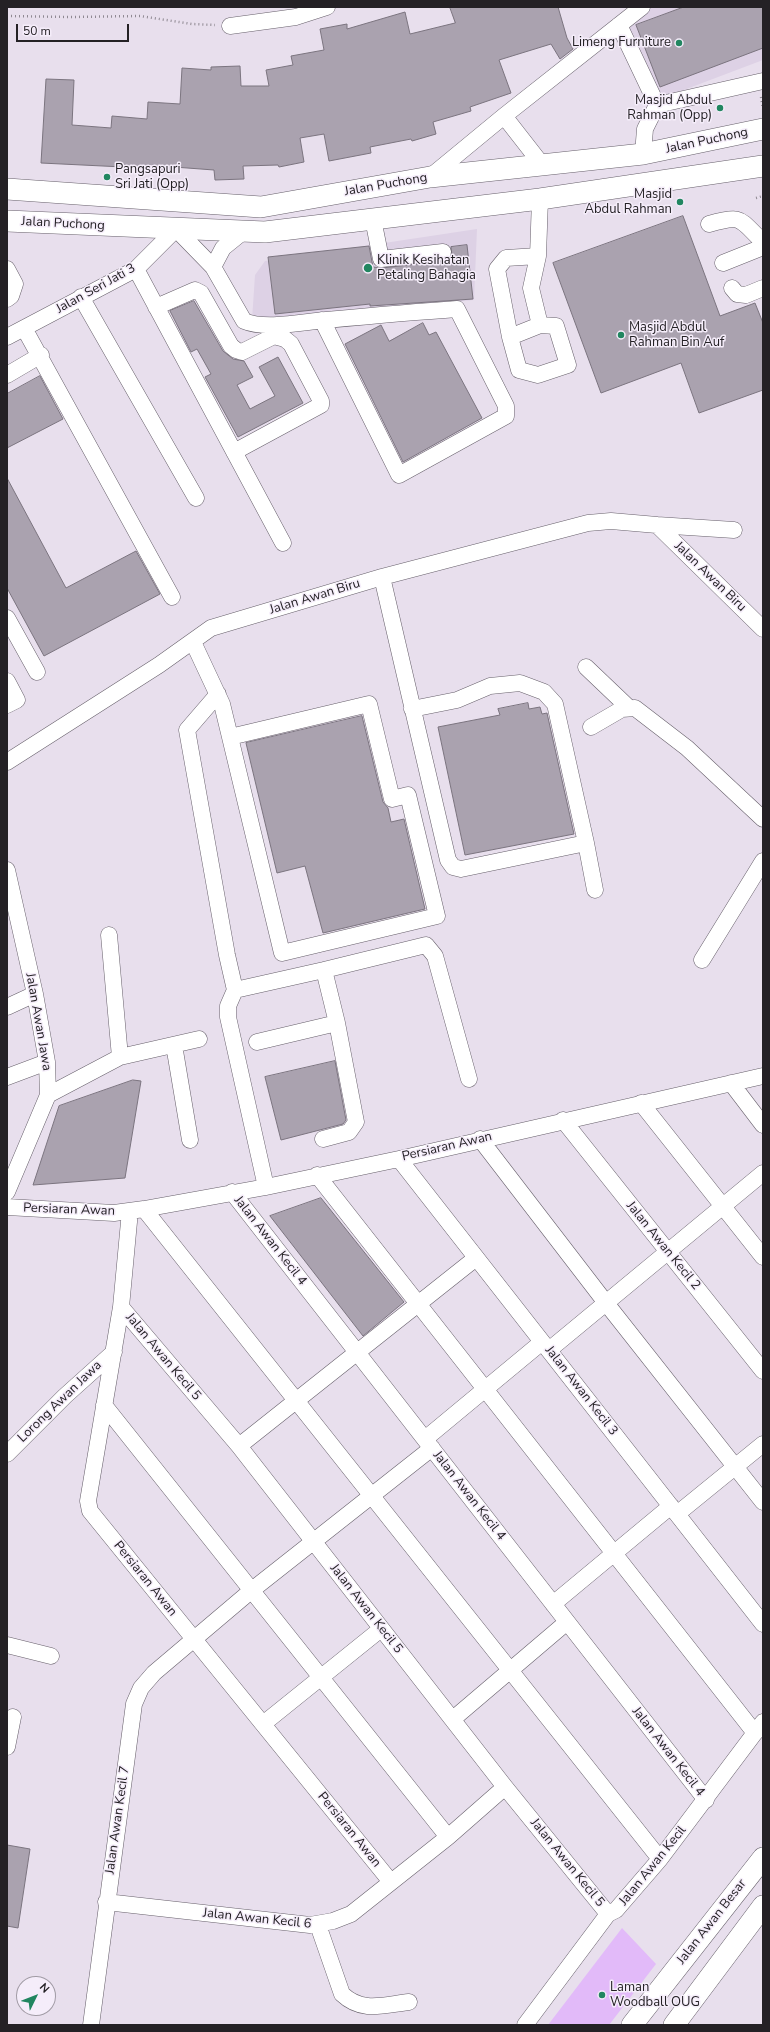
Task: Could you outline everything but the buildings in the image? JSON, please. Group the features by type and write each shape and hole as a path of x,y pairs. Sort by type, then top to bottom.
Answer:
{"main road":[{"name":"Jalan Puchong","path":"7,189 261,207 430,177 643,154 763,130"},
{"name":"Jalan Puchong","path":"7,221 265,232 540,199 763,166"},
{"name":"Jalan Awan Besar","path":"632,2025 763,1858"},
{"path":"674,2025 763,1906"}],"street":[{"path":"230,26 296,17 327,7"},
{"path":"430,177 504,116 642,7"},
{"path":"619,25 657,105"},
{"path":"657,105 762,89"},
{"path":"643,154 645,129 657,105"},
{"path":"504,116 543,166"},
{"path":"540,199 538,256 531,288 540,325"},
{"path":"709,224 730,217 738,218 763,242"},
{"path":"373,219 381,259 443,252"},
{"path":"176,229 214,268 244,321 253,325 457,309 506,406 506,416 399,475 322,320"},
{"name":"Jalan Seri Jati 3","path":"7,337 136,269 176,229"},
{"path":"214,268 223,248 244,231"},
{"path":"723,263 763,247"},
{"path":"510,337 540,325 556,326 568,365 538,375 519,370 510,337 497,269 506,258 538,256"},
{"path":"7,269 15,284 11,296 7,299"},
{"path":"136,269 283,543"},
{"path":"732,288 737,294 746,295 763,288"},
{"path":"156,307 195,290 201,293 231,346 236,350 242,352 274,336 284,339 291,344 321,401 321,405 234,452"},
{"path":"80,298 196,498"},
{"path":"24,328 41,355 172,598"},
{"path":"7,375 41,355"},
{"name":"Jalan Awan Biru","path":"7,762 193,642 213,627 382,577 588,523 611,521 734,530"},
{"name":"Jalan Awan Biru","path":"657,525 763,629"},
{"path":"382,577 448,860 453,867 461,869 586,843"},
{"path":"7,618 37,672"},
{"path":"193,642 222,704 282,953 437,916 408,795 392,799 369,704 230,737"},
{"path":"586,667 628,707"},
{"path":"7,681 17,700 7,706"},
{"path":"412,708 457,700 490,686 520,682 544,692 555,704 595,890"},
{"path":"218,694 187,730 227,955 235,990 228,1006 228,1017 266,1187"},
{"path":"591,727 622,709 628,707 635,708 687,748 763,819"},
{"path":"702,960 763,861"},
{"name":"Jalan Awan Jawa","path":"7,870 35,994 47,1062 48,1095 7,1192"},
{"path":"109,935 120,1057"},
{"path":"235,990 426,945 435,956 469,1079"},
{"path":"323,1139 349,1132 356,1122 337,1022 324,970"},
{"path":"7,1007 35,994"},
{"path":"257,1042 337,1022"},
{"path":"48,1095 120,1057 199,1039"},
{"path":"174,1045 190,1140"},
{"path":"7,1077 47,1062"},
{"name":"Persiaran Awan","path":"7,1207 114,1213 137,1210 266,1187 317,1175 399,1159 563,1120 763,1076"},
{"path":"731,1083 763,1125"},
{"path":"641,1103 763,1257"},
{"name":"Jalan Awan Kecil 2","path":"563,1120 763,1371"},
{"path":"480,1139 606,1303 763,1502"},
{"name":"Jalan Awan Kecil 3","path":"399,1159 763,1624"},
{"name":"Jalan Awan Kecil 7","path":"91,2025 106,1902 134,1704 141,1688 154,1672 193,1639 252,1590 372,1496 485,1391 606,1303 763,1173"},
{"path":"317,1175 613,1554 759,1728"},
{"name":"Jalan Awan Kecil 4","path":"232,1192 706,1800"},
{"path":"137,1210 296,1401 660,1859"},
{"name":"Persiaran Awan","path":"137,1210 122,1307 88,1501 90,1511 391,1882"},
{"path":"239,1446 476,1258"},
{"name":"Jalan Awan Kecil 5","path":"122,1307 239,1446 505,1787 608,1914"},
{"name":"Lorong Awan Jawa","path":"7,1454 65,1396 114,1352"},
{"path":"104,1405 448,1837"},
{"path":"553,1604 613,1554 735,1467 763,1444"},
{"path":"453,1719 567,1622"},
{"path":"263,1724 381,1629"},
{"path":"7,1645 51,1656"},
{"path":"7,1747 13,1717"},
{"name":"Jalan Awan Kecil","path":"525,2025 608,1914 616,1910 660,1859 759,1728"},
{"name":"Jalan Awan Kecil 6","path":"106,1902 318,1925 351,1914 448,1837 505,1787"},
{"path":"318,1925 342,1994 347,1999 362,2007 409,2002"}],"path":[{"path":"7,16 71,18 140,16 192,24 230,26"},
{"path":"762,89 763,108"},
{"path":"756,198 763,196"}],"shaded area":[{"path":"652,7 763,7 763,60 660,99 626,28"},
{"name":"Klinik Kesihatan Petaling Bahagia","path":"477,229 474,300 252,320 255,275 265,261"},
{"name":"Laman Woodball OUG","path":"622,1928 656,1964 609,2025 548,2025"}],"place":[{"name":"Limeng Furniture","path":"679,43"},
{"name":"Masjid Abdul Rahman (Opp)","path":"720,108"},
{"name":"Pangsapuri Sri Jati (Opp)","path":"107,177"},
{"name":"Masjid Abdul Rahman","path":"680,202"},
{"name":"Klinik Kesihatan Petaling Bahagia","path":"368,268"},
{"name":"Masjid Abdul Rahman Bin Auf","path":"621,335"},
{"name":"Laman Woodball OUG","path":"602,1995"}]}
